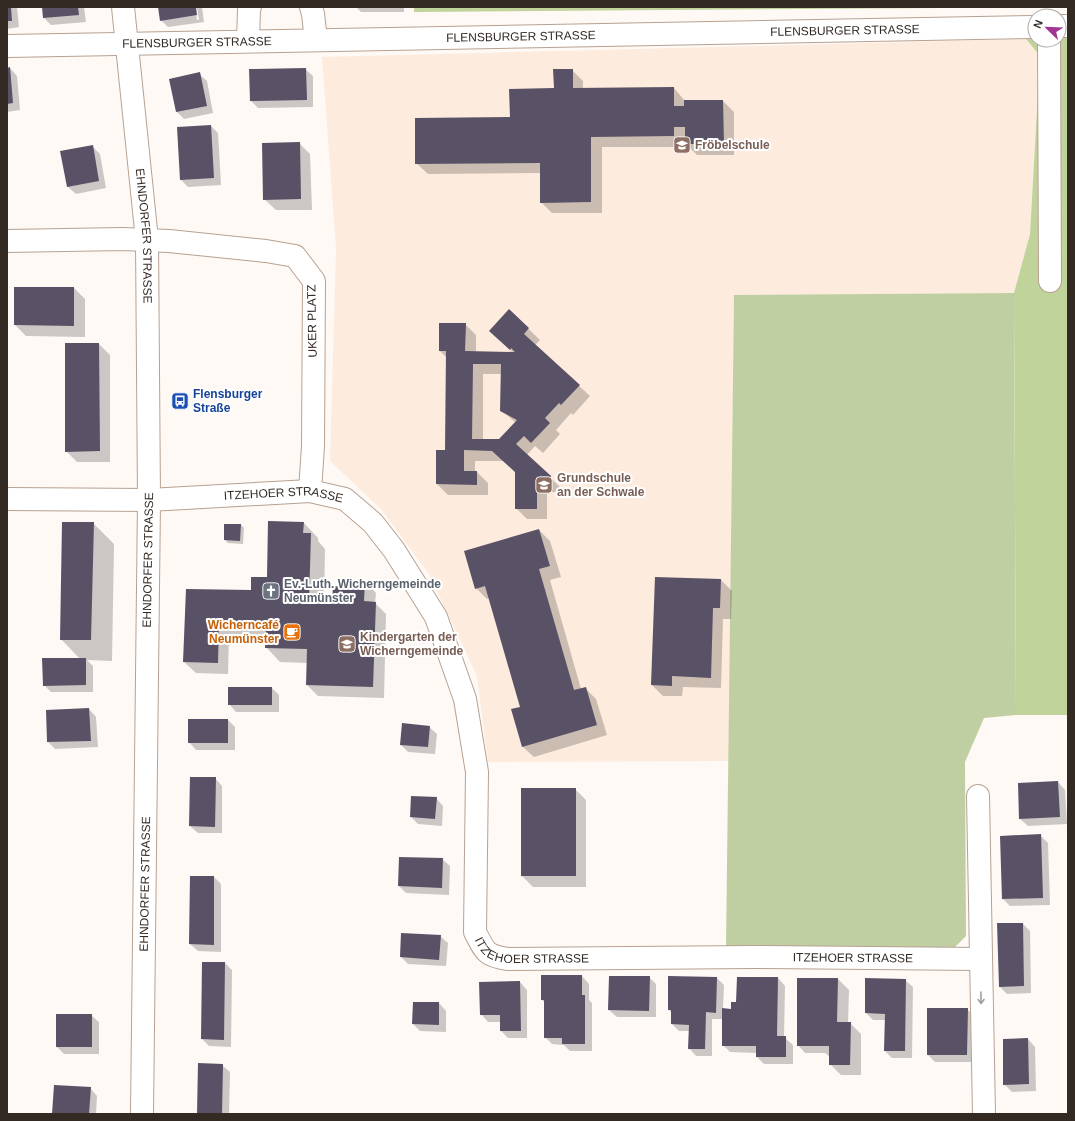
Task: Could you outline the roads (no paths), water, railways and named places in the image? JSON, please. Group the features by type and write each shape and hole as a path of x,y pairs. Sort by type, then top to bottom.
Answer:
{"street":[{"name":"EHNDORFER STRASSE","path":"123,7 147,240 149,500 142,1114"},
{"path":"248,41 250,7"},
{"path":"311,7 314,14 316,40"},
{"name":"FLENSBURGER STRASSE","path":"7,46 1027,27"},
{"path":"1049,48 1050,281"},
{"name":"UKER PLATZ","path":"7,241 124,239 169,241 266,251 295,256 314,281 313,446 310,491"},
{"name":"ITZEHOER STRASSE","path":"7,499 149,500 310,491 345,499 373,523 394,550 436,617 465,699 477,772 476,932 484,950 494,957 508,959 746,957 980,959"},
{"path":"978,796 984,1114"}],"place":[{"name":"Fröbelschule","path":"682,145"},
{"name":"Flensburger Straße","path":"180,401"},
{"name":"Grundschule an der Schwale","path":"544,485"},
{"name":"Ev.-Luth. Wicherngemeinde Neumünster","path":"271,591"},
{"name":"Wicherncafé Neumünster","path":"292,632"},
{"name":"Kindergarten der Wicherngemeinde","path":"347,644"}]}
